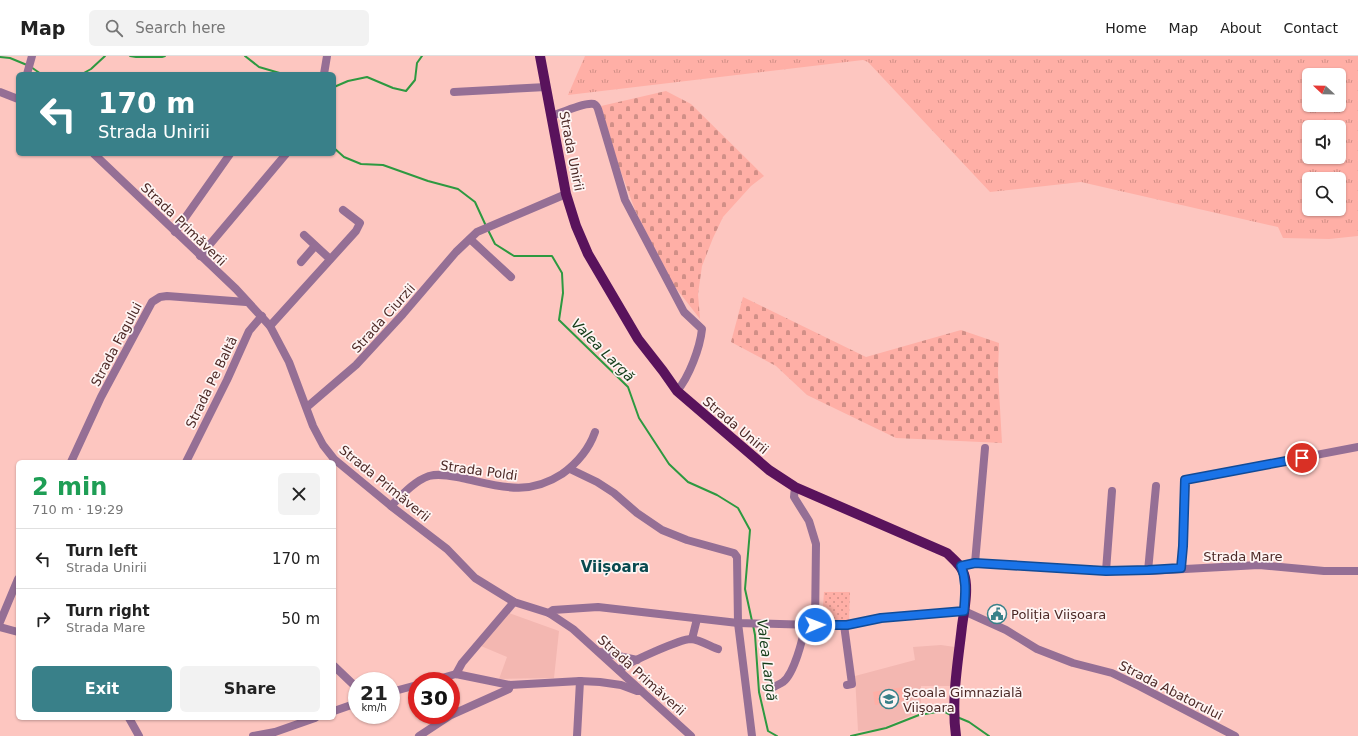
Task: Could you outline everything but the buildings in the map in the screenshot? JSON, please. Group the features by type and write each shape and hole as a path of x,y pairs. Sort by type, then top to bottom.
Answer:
{"main road":[{"name":"Strada Unirii","path":"540,56 566,194 576,226 592,261 638,338 677,391 769,470 795,488 947,553 961,566"},
{"path":"956,736 954,723 958,654 966,593 965,576 961,566"}],"street":[{"path":"324,72 327,56"},
{"path":"454,92 546,87"},
{"path":"0,92 16,98"},
{"path":"552,116 584,105 596,105 624,200 684,312 702,329 692,365 683,384 677,391"},
{"name":"Strada Primăverii","path":"96,156 236,290 270,326 289,362 313,426 323,445 335,460"},
{"path":"175,232 229,156"},
{"path":"200,256 284,156"},
{"name":"Strada Ciurzii","path":"307,407 356,366 456,252 479,230 566,194"},
{"path":"270,326 360,225 358,220 342,210"},
{"path":"304,235 330,259"},
{"path":"470,238 511,277"},
{"path":"301,262 316,246"},
{"name":"Strada Fagului","path":"72,460 101,397 152,302 160,297 167,296 246,302"},
{"name":"Strada Pe Baltă","path":"187,460 227,380 249,331 262,316"},
{"name":"Strada Poldi","path":"391,506 403,494 428,476 449,475 511,489 536,486 552,480 570,469 587,449 594,432"},
{"path":"975,563 985,448"},
{"path":"1181,568 1185,480 1358,448"},
{"name":"Strada Primăverii","path":"336,461 391,506 442,545 475,578 514,602 549,613 573,629 691,736"},
{"path":"570,469 597,482 614,493 637,513 662,530 687,540 734,553 737,557 741,623 752,736"},
{"path":"1148,570 1156,486"},
{"path":"795,488 794,497 809,521 816,544 815,625"},
{"path":"1106,571 1112,491"},
{"name":"Strada Mare","path":"961,566 975,563 1106,571 1259,565 1324,571 1358,571"},
{"path":"0,622 16,584"},
{"path":"457,672 462,663 514,602"},
{"path":"549,613 553,610 598,607 741,623 844,625 881,618 964,611"},
{"name":"Strada Abatorului","path":"964,611 1006,630 1037,649 1073,663 1112,673 1235,736"},
{"path":"692,639 697,619"},
{"path":"774,686 783,682 788,676 801,645 804,625"},
{"path":"844,625 852,684 847,685"},
{"path":"0,628 16,632"},
{"path":"619,670 637,660 692,639 718,649"},
{"path":"598,651 637,660"},
{"path":"336,668 348,679"},
{"path":"460,675 510,685 580,681 607,683 638,691 641,690"},
{"path":"578,736 580,681"},
{"path":"419,736 450,715 509,689 510,685"},
{"path":"336,710 348,706"},
{"path":"130,720 139,736"},
{"path":"253,736 275,732 309,720"}],"shaded area":[{"path":"509,613 559,631 554,678 499,679 507,657 481,646"},
{"name":"Şcoala Gimnazială Viişoara","path":"941,645 955,647 951,686 921,686 921,711 878,730 858,731 855,676 915,660 913,647"}],"green space":[{"path":"585,56 1358,56 1358,236 1329,239 1283,238 1278,227 1081,182 990,192 868,62 863,60 568,95"},
{"path":"666,91 691,104 764,176 751,186 723,217 713,238 702,266 698,294 700,319 672,283 635,210 617,161 601,106"},
{"path":"743,297 866,357 961,330 999,343 998,373 1002,443 896,438 807,395 776,366 731,342"},
{"path":"824,592 850,592 849,620 822,620"},
{"path":"903,687 905,700 875,705 873,692"}],"waterway":[{"path":"86,72 105,56"},
{"path":"130,56 165,56"},
{"path":"245,56 259,67 276,72"},
{"name":"Valea Largă","path":"336,86 348,81 367,77 393,88 406,91 415,80 417,63 422,56"},
{"path":"0,57 10,58 27,65"},
{"path":"31,67 38,72"},
{"name":"Valea Largă","path":"336,150 344,157 361,164 383,165 428,181 458,189 475,202 486,226"},
{"name":"Valea Largă","path":"488,230 495,244 514,256 552,256 562,273 563,293 559,320 628,387 639,418 669,464 688,482 717,495 738,508 750,530 745,589 752,621"},
{"name":"Valea Largă","path":"753,625 759,692 768,731 777,736"},
{"name":"Valea Largă","path":"851,736 886,728 919,715 943,711 951,715"},
{"name":"Valea Largă","path":"957,717 969,722 989,736"}],"place":[{"name":"Poliția Viișoara","path":"997,614"},
{"name":"Şcoala Gimnazială Viişoara","path":"889,699"}],"district":[{"name":"Viișoara","path":"615,567"}],"route":[{"path":"815,625 847,625 881,618 964,611 966,593 965,576 961,566 975,563 1106,571 1181,568 1185,480 1302,458"}]}
